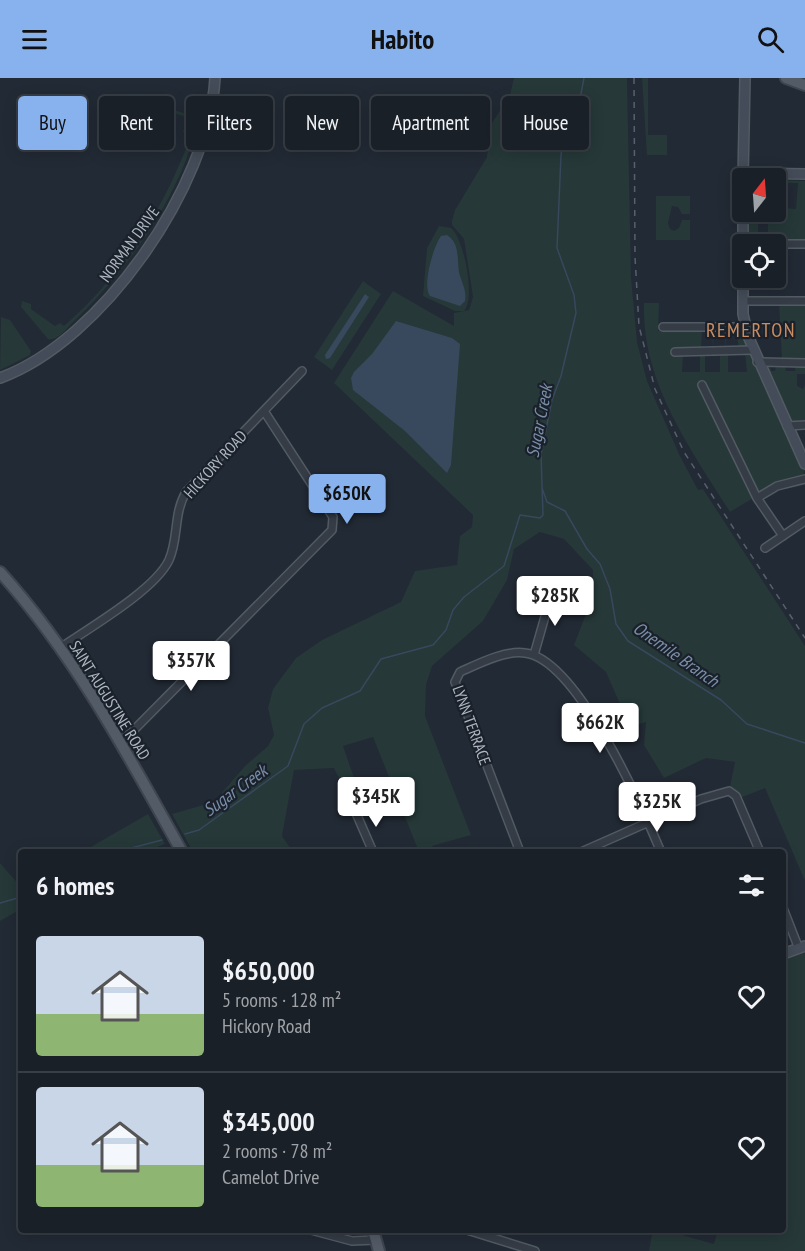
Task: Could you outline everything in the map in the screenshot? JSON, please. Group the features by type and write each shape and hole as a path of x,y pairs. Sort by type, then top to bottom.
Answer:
{"main road":[{"path":"786,78 805,85"},
{"name":"SAINT AUGUSTINE ROAD","path":"0,572 60,648 120,744 180,849"}],"street":[{"name":"NORMAN DRIVE","path":"0,378 41,359 75,333 126,277 165,220 194,167 214,95 215,78"},
{"path":"743,168 745,78"},
{"path":"786,175 805,174"},
{"path":"786,244 805,244"},
{"path":"743,288 745,327 752,350 805,464"},
{"path":"743,301 805,301"},
{"path":"663,327 745,327"},
{"path":"675,352 752,350"},
{"path":"757,362 805,363"},
{"name":"HICKORY ROAD","path":"60,648 157,577 171,554 178,508 186,492 302,371"},
{"path":"702,385 757,498 783,536"},
{"path":"120,744 244,620 334,525 333,517 264,411"},
{"path":"787,426 805,425"},
{"path":"757,498 777,486 805,479"},
{"path":"765,548 805,521"},
{"path":"552,592 534,655 554,668 568,684 620,761 661,849"},
{"name":"LYNN TERRACE","path":"519,849 455,682 460,672 498,658 525,652 534,655"},
{"path":"588,849 721,791 733,792 759,849"},
{"path":"356,813 372,849"},
{"path":"786,914 802,948 786,953"},
{"path":"322,1233 352,1241 376,1240"},
{"path":"477,1233 535,1251"}],"shaded area":[{"path":"514,78 627,78 631,277 637,342 647,381 680,456 698,490 703,489 805,646 805,881 765,788 740,798 730,787 735,762 706,758 664,778 644,745 646,722 630,727 606,672 574,645 592,598 593,570 564,539 540,532 514,549 507,580 483,621 432,666 426,685 425,716 471,835 432,846 433,849 418,849 373,737 343,746 357,786 348,796 334,768 294,770 282,836 291,849 191,849 172,814 214,802 245,766 268,746 274,735 268,708 273,689 296,658 322,640 401,602 415,571 457,565 460,536 472,527 473,515 334,383 393,291 454,326 454,313 469,310 473,297 464,239 452,225 452,221 455,210 487,157 488,150 490,150 492,123 502,107 502,150 589,150 589,96 509,96"},
{"path":"642,78 648,78 648,135 667,135 667,155 647,155"},
{"path":"174,110 186,114 186,117 174,113"},
{"path":"186,147 186,150 190,150 176,183 138,247 107,286 65,331 55,338 48,339 21,307 22,301 31,304 31,309 55,326 60,323 64,326 105,285 140,238 155,214"},
{"path":"786,180 805,181 805,241 786,241 786,234 768,234 768,222 786,222 786,208 796,209 798,183 788,183 788,190 786,190"},
{"path":"656,196 690,196 690,214 682,214 678,207 672,206 668,223 670,229 674,231 679,228 682,220 690,220 690,240 656,240"},
{"path":"746,222 758,222 758,234 747,234"},
{"path":"439,226 451,228 456,234 464,255 469,294 464,311 455,311 423,296 427,248"},
{"path":"363,281 381,294 332,370 314,357"},
{"path":"644,303 659,303 658,331 735,330 726,331 726,349 724,331 714,331 713,349 712,331 702,331 701,349 683,355 682,372 700,372 700,355 705,355 705,372 720,372 720,355 728,354 728,372 747,372 745,353 751,355 805,470 802,478 770,488 730,512 684,439 659,387 645,332"},
{"path":"779,304 805,304 805,360 782,360"},
{"path":"1,317 10,320 31,351 30,355 0,370"},
{"path":"736,330 742,330 747,344 745,348 739,349"},
{"path":"770,366 771,371 775,371 776,366 785,366 786,371 795,371 796,366 805,366 805,374 797,374 797,386 803,389 805,385 805,421 790,421 768,369"},
{"path":"148,814 165,844 152,849 87,849"},
{"path":"0,863 18,884 18,911 0,921"},
{"path":"805,953 805,1251 649,1251 652,1235 646,1233 675,1233 714,1244 717,1233 786,1233 786,959"}],"water":[{"path":"447,235 456,247 459,272 465,293 465,301 460,306 430,296 428,291 428,276 435,249 441,236"},
{"path":"365,294 369,297 330,358 326,359 325,355"},
{"path":"396,321 452,338 460,344 451,465 447,473 405,431 353,390 351,378 354,372 372,354"}],"waterway":[{"name":"Sugar Creek","path":"185,834 199,830 288,766 304,724 322,708 360,691 381,659 433,645 446,630 453,610 464,597 504,566 520,515 540,518 543,515 541,454 552,400 561,376 576,313 574,295 557,248 561,155 564,136 579,104 584,78"},
{"name":"Onemile Branch","path":"542,488 547,502 565,511 587,549 600,564 610,589 616,624 628,641 721,700 747,724 805,743"},
{"name":"Sugar Creek","path":"128,849 162,840"},
{"name":"Sugar Creek","path":"0,903 18,898"}],"railway":[{"path":"634,78 635,257 639,326 655,389 684,452 805,638"}],"district":[{"name":"REMERTON","path":"751,330"}]}
